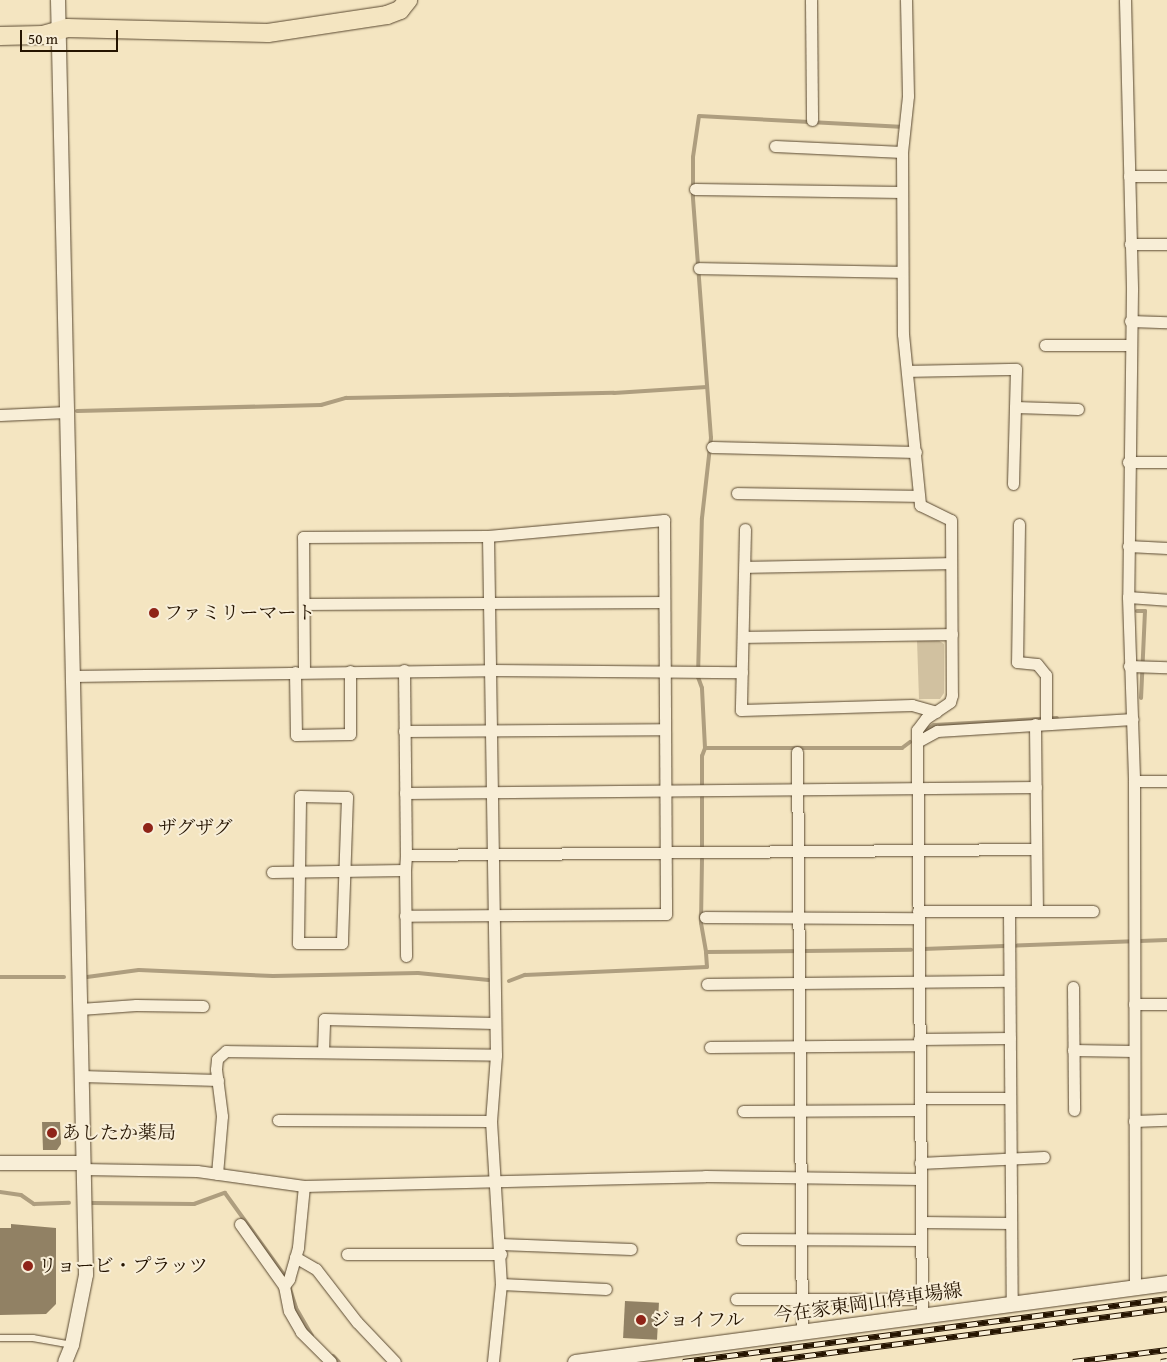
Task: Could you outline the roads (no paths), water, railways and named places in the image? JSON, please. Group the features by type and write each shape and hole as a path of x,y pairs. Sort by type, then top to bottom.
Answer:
{"main road":[{"path":"0,36 42,35 67,28 126,28 146,32 268,33 387,15 400,10 408,0"},
{"name":"今在家東岡山停車場線","path":"574,1362 1167,1283"}],"street":[{"path":"58,0 82,1166 86,1275 72,1345 65,1362"},
{"path":"812,0 812,120"},
{"path":"906,0 908,96 902,152 902,334 908,371 920,504 952,520 952,695 950,702 920,724 917,742 922,1316"},
{"path":"1124,0 1130,244 1128,597 1134,781 1135,1287"},
{"path":"775,146 902,152"},
{"path":"1129,176 1167,176"},
{"path":"695,189 902,192"},
{"path":"1130,244 1167,244"},
{"path":"699,268 902,272"},
{"path":"1130,321 1167,322"},
{"path":"1045,345 1129,345"},
{"path":"908,371 1016,369 1013,484"},
{"path":"1015,407 1078,410"},
{"path":"0,415 66,412"},
{"path":"712,448 916,452"},
{"path":"1128,462 1167,462"},
{"path":"737,493 919,496"},
{"path":"350,671 350,734 296,735 304,604 303,538 488,536 664,520 663,671 666,914 405,916"},
{"path":"1019,524 1017,662 1037,664 1046,675 1036,787 1037,911"},
{"path":"746,529 741,710 912,705 936,712"},
{"path":"488,536 496,1023 492,1121 497,1182 501,1284 493,1362"},
{"path":"1128,546 1167,548"},
{"path":"745,567 951,563"},
{"path":"1128,597 1167,600"},
{"path":"304,604 663,602"},
{"path":"743,637 952,634"},
{"path":"1130,666 1167,667"},
{"path":"72,676 404,670 742,672"},
{"path":"404,670 406,956"},
{"path":"917,742 936,731 1043,721 1133,719"},
{"path":"404,731 664,729"},
{"path":"797,752 802,1332"},
{"path":"1134,781 1167,781"},
{"path":"405,793 1036,787"},
{"path":"300,796 347,797 345,871 342,943 298,943 300,796"},
{"path":"406,854 1036,849"},
{"path":"272,872 405,870"},
{"path":"1009,911 1012,1304"},
{"path":"705,917 1093,911"},
{"path":"707,984 1009,981"},
{"path":"1072,987 1074,1110"},
{"path":"80,1009 136,1004 204,1006"},
{"path":"1134,1004 1167,1004"},
{"path":"323,1052 324,1019 496,1023"},
{"path":"710,1047 799,1046 1010,1038"},
{"path":"1073,1050 1134,1051"},
{"path":"217,1174 222,1116 217,1059 226,1051 496,1055"},
{"path":"81,1076 218,1080"},
{"path":"920,1098 1010,1098"},
{"path":"743,1111 920,1110"},
{"path":"278,1120 492,1121"},
{"path":"1134,1121 1167,1120"},
{"path":"920,1162 1011,1160 1044,1157"},
{"path":"0,1163 217,1174 304,1186 800,1177 920,1179"},
{"path":"286,1283 295,1257 304,1186"},
{"path":"920,1222 1011,1223"},
{"path":"240,1224 286,1283 294,1322 331,1362"},
{"path":"742,1239 920,1240"},
{"path":"347,1254 500,1249 631,1248"},
{"path":"295,1257 316,1269 357,1322 396,1362"},
{"path":"501,1284 606,1289"},
{"path":"736,1299 921,1299"}],"lane":[{"path":"0,1338 33,1338 72,1345"}],"waterway":[{"path":"702,847 702,756 705,748 702,688 698,677 702,518 711,438 693,196 693,157 699,116 900,127"},
{"path":"77,411 321,405 346,398 614,393 707,387"},
{"path":"1137,611 1145,611 1141,698"},
{"path":"926,730 934,725 1057,718"},
{"path":"705,748 902,748 910,742"},
{"path":"702,859 701,923 706,952"},
{"path":"923,949 1167,940"},
{"path":"509,981 525,975 707,967 706,952 911,950"},
{"path":"87,977 139,970 273,976 418,973 489,980"},
{"path":"0,977 64,977"},
{"path":"0,1192 21,1195 34,1204 69,1203"},
{"path":"92,1203 194,1204 225,1193 287,1279"},
{"path":"289,1286 296,1308 312,1336"},
{"path":"333,1356 339,1362"}],"railway":[{"path":"683,1362 1167,1299"},
{"path":"761,1362 1167,1309"},
{"path":"1073,1362 1167,1350"},
{"path":"1161,1362 1167,1361"}],"place":[{"name":"ファミリーマート","path":"154,613"},
{"name":"ザグザグ","path":"148,828"},
{"name":"あしたか薬局","path":"52,1133"},
{"name":"リョービ・プラッツ","path":"28,1266"},
{"name":"ジョイフル","path":"641,1320"}]}
